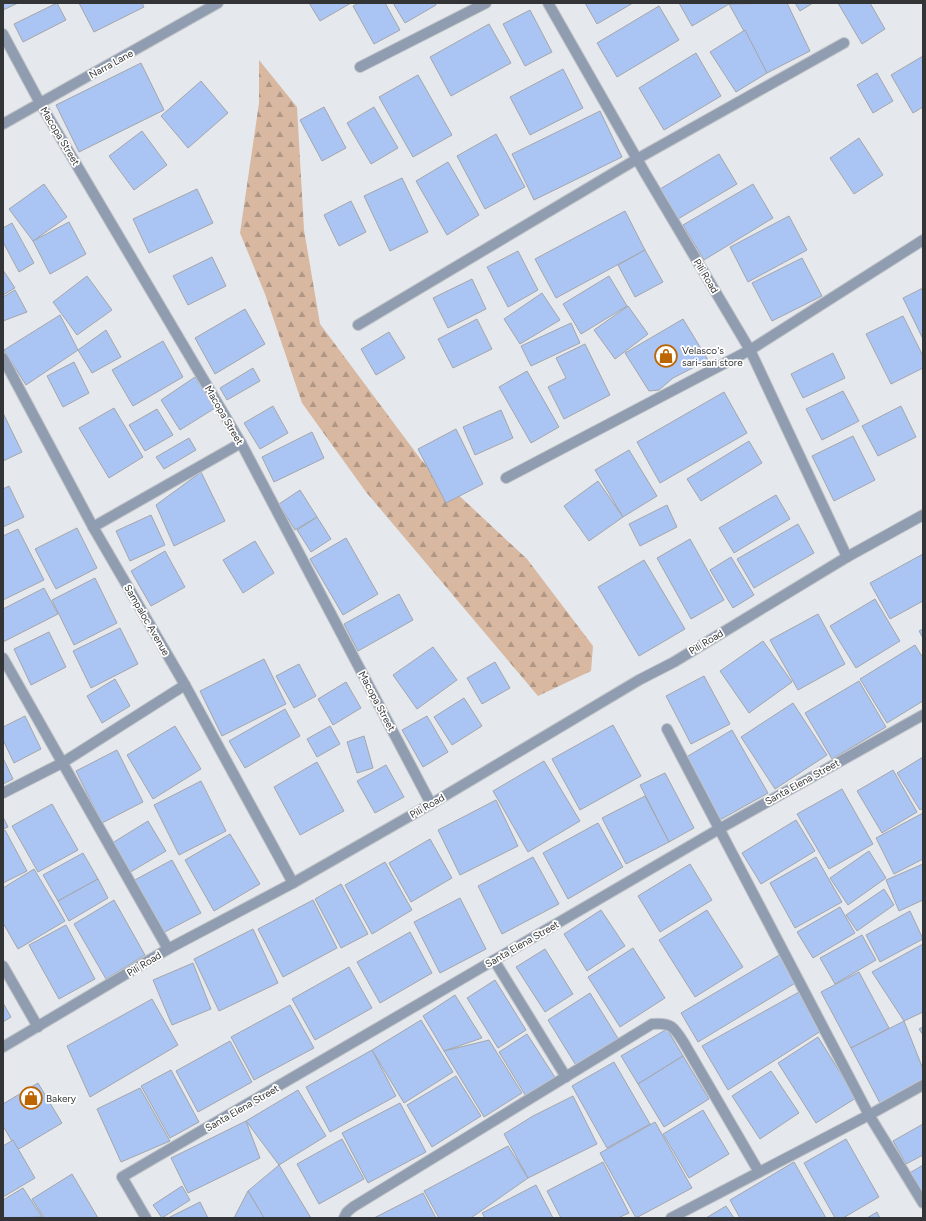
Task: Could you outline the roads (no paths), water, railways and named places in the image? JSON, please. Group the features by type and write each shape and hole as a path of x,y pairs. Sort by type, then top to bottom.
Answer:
{"street":[{"name":"Narra Lane","path":"3,124 218,3"},
{"path":"360,67 486,3"},
{"name":"Pili Road","path":"548,3 637,159 750,350 847,557"},
{"name":"Macopa Street","path":"3,34 40,103 241,443 431,804"},
{"path":"358,325 637,159 844,43"},
{"path":"506,478 750,350 923,240"},
{"name":"Sampaloc Avenue","path":"3,358 93,527 185,685 293,883"},
{"path":"93,527 241,443"},
{"name":"Pili Road","path":"3,1047 168,949 293,883 431,804 639,680 674,662 847,557 923,515"},
{"path":"3,658 168,949"},
{"path":"3,793 62,763 185,685"},
{"name":"Santa Elena Street","path":"146,1218 122,1178 719,829 923,715"},
{"path":"667,729 869,1115 923,1203"},
{"path":"494,960 566,1077"},
{"path":"3,966 38,1027"},
{"path":"344,1218 347,1212 353,1207 652,1024 663,1023 671,1026 684,1043 759,1172"},
{"path":"672,1218 869,1115 923,1085"}],"place":[{"name":"Velasco's sari-sari store","path":"666,356"},
{"name":"Bakery","path":"31,1098"}]}
